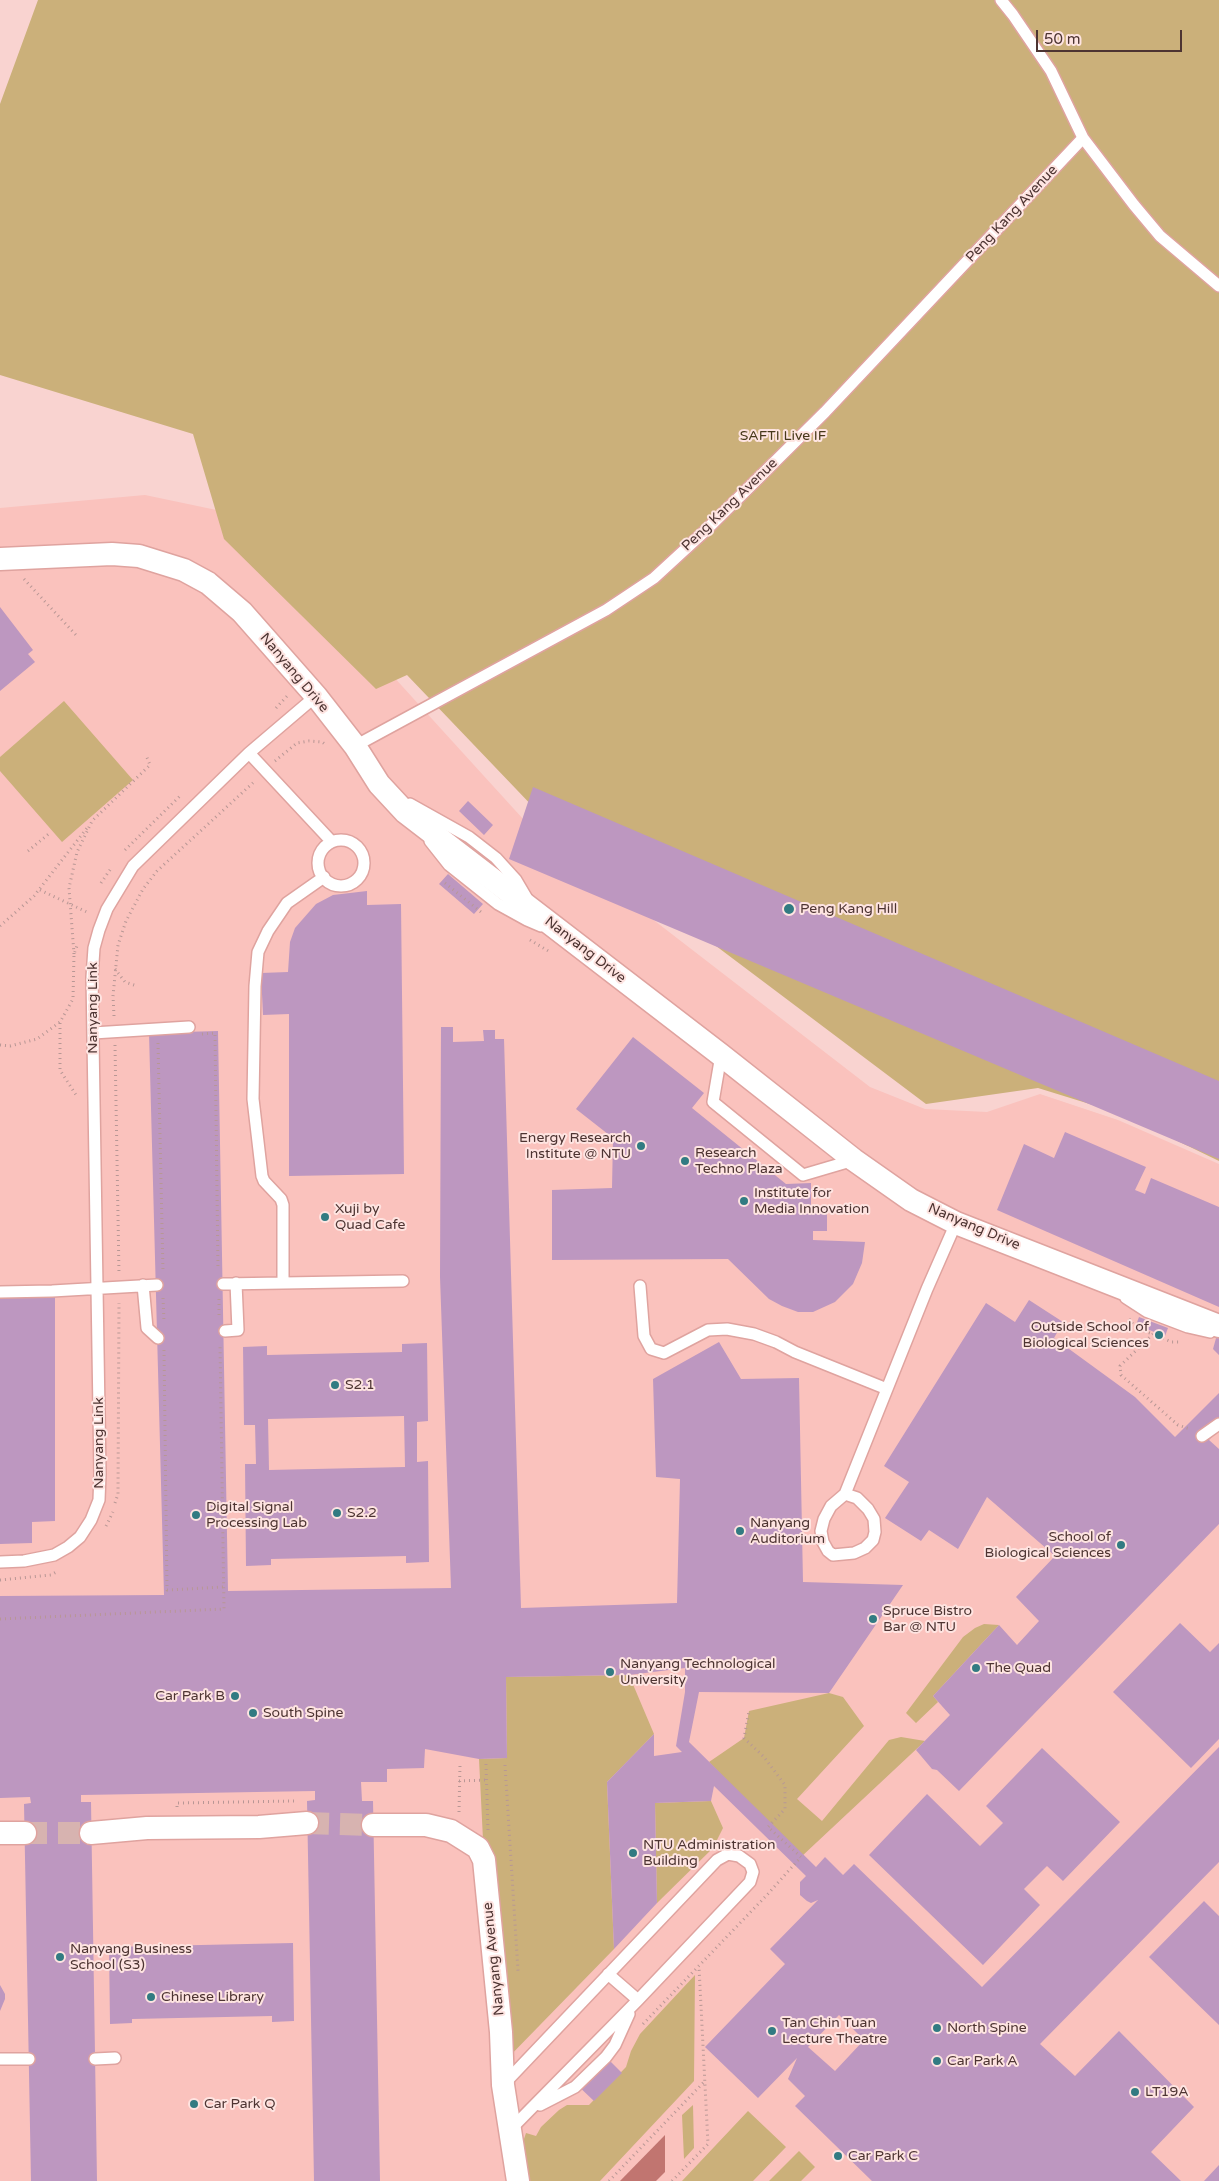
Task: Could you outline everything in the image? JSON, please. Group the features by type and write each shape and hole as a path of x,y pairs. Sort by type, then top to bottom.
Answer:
{"street":[{"name":"Nanyang Drive","path":"0,559 112,554 139,556 184,570 208,584 242,612 316,696 354,746 380,786 406,812 854,1160 911,1200 956,1223 1219,1326"},
{"path":"91,1833 147,1828 259,1827 307,1823"},
{"name":"Nanyang Avenue","path":"373,1824 426,1825 451,1831 478,1848 484,1860 501,2032 503,2085 518,2181"},
{"path":"0,1833 25,1833"}],"lane":[{"path":"1001,0 1051,71 1083,138 1160,236 1219,287"},
{"name":"Peng Kang Avenue","path":"354,746 606,610 654,578 704,532 826,412 1083,138"},
{"name":"Nanyang Link","path":"0,1562 24,1561 54,1555 68,1548 80,1537 91,1520 99,1500 92,977 94,948 107,909 118,888 143,855 249,753 316,696"},
{"path":"249,753 267,770 332,842"},
{"path":"380,786 469,837 496,858 516,880 533,910"},
{"path":"406,812 449,865 470,883 498,904 527,920 564,934"},
{"path":"344,840 355,844 362,853 364,865 360,876 351,884 339,886 328,882 320,873 318,861 322,850 332,842 344,840"},
{"path":"283,1282 283,1205 281,1199 264,1181 262,1176 253,1099 255,986 258,952 268,931 287,904 324,877"},
{"path":"93,1033 115,1030 192,1031"},
{"path":"721,1055 713,1102 803,1174 854,1160"},
{"path":"845,1494 857,1498 868,1509 874,1519 876,1532 873,1540 865,1548 854,1553 833,1555 828,1551 823,1542 822,1525 831,1506 845,1494 927,1289 956,1223"},
{"path":"220,1284 403,1281"},
{"path":"1111,1283 1130,1302 1146,1311 1188,1327 1211,1333 1219,1332"},
{"path":"221,1332 238,1330 236,1284"},
{"path":"143,1285 147,1328 162,1338"},
{"path":"0,1292 161,1285"},
{"path":"640,1286 644,1336 651,1349 664,1353 708,1330 728,1329 754,1334 776,1342 795,1352 887,1389"},
{"path":"1202,1436 1219,1424"},
{"path":"503,2085 717,1860 728,1854 739,1856 750,1864 753,1872 750,1882 638,2000 510,2130"},
{"path":"608,1974 638,2000"},
{"path":"532,2108 575,2087 606,2057 615,2045 626,2018 638,2000"},
{"path":"95,2059 116,2058"},
{"path":"0,2059 29,2059"}],"path":[{"path":"30,576 21,576 76,635"},
{"path":"272,712 280,702 289,696 284,689"},
{"path":"0,926 26,905 40,890 92,821 150,765 146,756"},
{"path":"105,1528 110,1521 118,1494 120,1376 113,996 118,945 134,905 149,880 267,770"},
{"path":"120,856 182,794"},
{"path":"0,1045 10,1046 37,1039 60,1022 72,999 74,954 69,888 77,852 92,821"},
{"path":"28,852 51,832"},
{"path":"101,883 116,863"},
{"path":"40,890 89,913"},
{"path":"86,920 91,907"},
{"path":"74,954 80,936"},
{"path":"115,968 125,982 137,986"},
{"path":"60,1022 60,1070 76,1095"},
{"path":"0,1619 224,1608 215,1034 192,1031"},
{"path":"158,1036 167,1590 224,1587"},
{"path":"1152,1334 1120,1366 1121,1375 1178,1425 1192,1430"},
{"path":"0,1580 51,1575 59,1570"},
{"path":"672,2181 708,2144 699,1967 801,1857 768,1827 785,1809 785,1785 764,1756 744,1738 749,1711"},
{"path":"486,1764 488,1836"},
{"path":"459,1813 460,1765"},
{"path":"505,1765 518,1974"},
{"path":"459,1781 485,1780"},
{"path":"609,2181 704,2082"}],"shaded area":[{"name":"Nanyang Technological University","path":"145,495 226,512 392,675 524,820 870,1087 925,1109 987,1112 1040,1094 1118,1120 1219,1164 1219,2181 0,2181 0,508"},
{"path":"665,2135 665,2172 656,2181 620,2181"}],"green space":[{"name":"SAFTI Live IF","path":"38,0 1219,0 1219,1161 1122,1114 1038,1088 926,1104 538,812 407,675 376,689 224,539 193,434 0,375 0,104"},
{"path":"64,701 133,780 62,842 0,771 0,757"},
{"path":"984,1624 999,1625 933,1696 938,1702 916,1723 906,1713 963,1637"},
{"path":"629,1675 654,1734 607,1782 614,1949 502,2064 484,1860 479,1759 507,1758 506,1677"},
{"path":"829,1693 843,1697 864,1726 797,1799 822,1821 889,1740 901,1737 925,1741 801,1857 709,1762 744,1738 749,1711"},
{"path":"711,1801 723,1828 713,1848 657,1903 655,1803"},
{"path":"695,1975 694,2081 600,2181 529,2181 522,2145 526,2133 536,2136 541,2127 567,2105 589,2105 626,2067 631,2051 640,2034"},
{"path":"693,2105 694,2148 684,2159 682,2115"},
{"path":"748,2111 786,2147 753,2181 682,2181"},
{"path":"799,2151 815,2167 801,2181 769,2181"}],"building":[{"path":"0,607 33,650 28,654 35,662 0,691"},
{"path":"533,787 1219,1081 1219,1159 509,859"},
{"path":"468,801 493,825 484,835 459,811"},
{"path":"448,874 483,904 474,914 439,884"},
{"path":"367,891 367,905 401,904 404,1174 289,1176 289,1014 263,1015 261,973 288,972 290,942 295,928 316,904 333,895"},
{"path":"441,1027 453,1027 453,1042 484,1041 483,1030 495,1030 495,1039 504,1039 521,1608 677,1603 680,1479 656,1477 653,1379 719,1342 741,1379 799,1378 803,1582 903,1585 829,1693 699,1692 689,1742 816,1867 825,1857 843,1875 854,1864 982,1987 1219,1747 1219,1862 1040,2044 1075,2076 1119,2031 1194,2107 1151,2152 1181,2181 872,2181 795,2106 805,2096 788,2079 797,2058 758,2098 705,2047 785,1964 770,1949 818,1900 811,1903 800,1895 800,1882 806,1876 714,1786 711,1801 655,1803 657,1903 614,1949 607,1782 654,1734 654,1756 682,1752 676,1746 685,1692 685,1668 629,1675 506,1677 507,1758 479,1759 425,1749 424,1768 387,1769 387,1782 361,1782 362,1801 373,1801 380,2181 314,2181 307,1801 315,1800 315,1791 81,1795 81,1802 91,1802 97,2181 31,2181 24,1804 31,1803 30,1797 0,1798 0,1596 164,1595 149,1033 218,1031 228,1591 451,1588 440,1277","holes":["839,2015 864,2040 835,2071 808,2047"]},
{"name":"Research Techno Plaza","path":"633,1037 704,1093 692,1108 786,1184 811,1183 811,1208 827,1207 827,1231 813,1231 813,1240 865,1242 862,1263 853,1284 835,1302 813,1312 798,1312 782,1306 769,1299 728,1259 552,1260 552,1190 612,1188 613,1138 576,1109"},
{"path":"1065,1132 1146,1167 1135,1190 1145,1194 1151,1178 1219,1207 1219,1307 997,1210 1024,1144 1054,1158"},
{"path":"55,1296 55,1521 32,1522 32,1543 0,1544 0,1297"},
{"name":"School of Biological Sciences","path":"1029,1300 1063,1322 1054,1338 1135,1397 1175,1437 1219,1393 1219,1429 1209,1440 1219,1449 1219,1524 959,1791 937,1770 932,1769 916,1750 950,1715 933,1696 999,1625 1017,1645 1039,1621 1016,1597 1055,1556 987,1497 958,1549 929,1530 921,1541 885,1518 909,1482 884,1466 986,1303 1015,1322"},
{"path":"1139,1317 1168,1328 1165,1336 1136,1325"},
{"path":"1219,1331 1219,1355 1213,1349"},
{"path":"427,1343 428,1421 417,1422 417,1462 428,1461 429,1562 406,1563 406,1556 271,1559 271,1565 246,1566 245,1464 256,1464 255,1425 244,1425 243,1347 267,1346 267,1355 402,1352 402,1344","holes":["404,1416 405,1467 269,1470 268,1419"]},
{"path":"1180,1623 1210,1652 1219,1643 1219,1739 1191,1768 1113,1692"},
{"path":"1042,1748 1120,1822 1063,1881 1047,1866 1024,1889 1040,1905 983,1965 869,1855 927,1794 980,1846 1003,1823 986,1806"},
{"path":"1204,1901 1219,1916 1219,2025 1149,1957"},
{"path":"293,1943 294,2021 272,2022 272,2016 132,2019 132,2023 110,2024 109,1947"},
{"path":"0,1985 5,1994 5,1999 0,2011"},
{"path":"603,2054 622,2073 594,2101 574,2082"},
{"path":"1219,2165 1219,2181 1204,2181"}],"tunnel":[{"path":"307,1823 373,1825"},
{"path":"25,1833 91,1833"}],"place":[{"name":"Peng Kang Hill","path":"789,909"},
{"name":"Energy Research Institute @ NTU","path":"641,1146"},
{"name":"Research Techno Plaza","path":"685,1161"},
{"name":"Institute for Media Innovation","path":"744,1201"},
{"name":"Xuji by Quad Cafe","path":"325,1217"},
{"name":"Outside School of Biological Sciences","path":"1159,1335"},
{"name":"S2.1","path":"335,1385"},
{"name":"S2.2","path":"337,1513"},
{"name":"Digital Signal Processing Lab","path":"196,1515"},
{"name":"Nanyang Auditorium","path":"740,1531"},
{"name":"School of Biological Sciences","path":"1121,1545"},
{"name":"Spruce Bistro Bar @ NTU","path":"873,1619"},
{"name":"The Quad","path":"976,1668"},
{"name":"Nanyang Technological University","path":"610,1672"},
{"name":"Car Park B","path":"235,1696"},
{"name":"South Spine","path":"253,1713"},
{"name":"NTU Administration Building","path":"633,1853"},
{"name":"Nanyang Business School (S3)","path":"60,1957"},
{"name":"Chinese Library","path":"151,1997"},
{"name":"North Spine","path":"937,2028"},
{"name":"Tan Chin Tuan Lecture Theatre","path":"772,2031"},
{"name":"Car Park A","path":"937,2061"},
{"name":"LT19A","path":"1135,2092"},
{"name":"Car Park Q","path":"194,2104"},
{"name":"Car Park C","path":"838,2156"}]}
